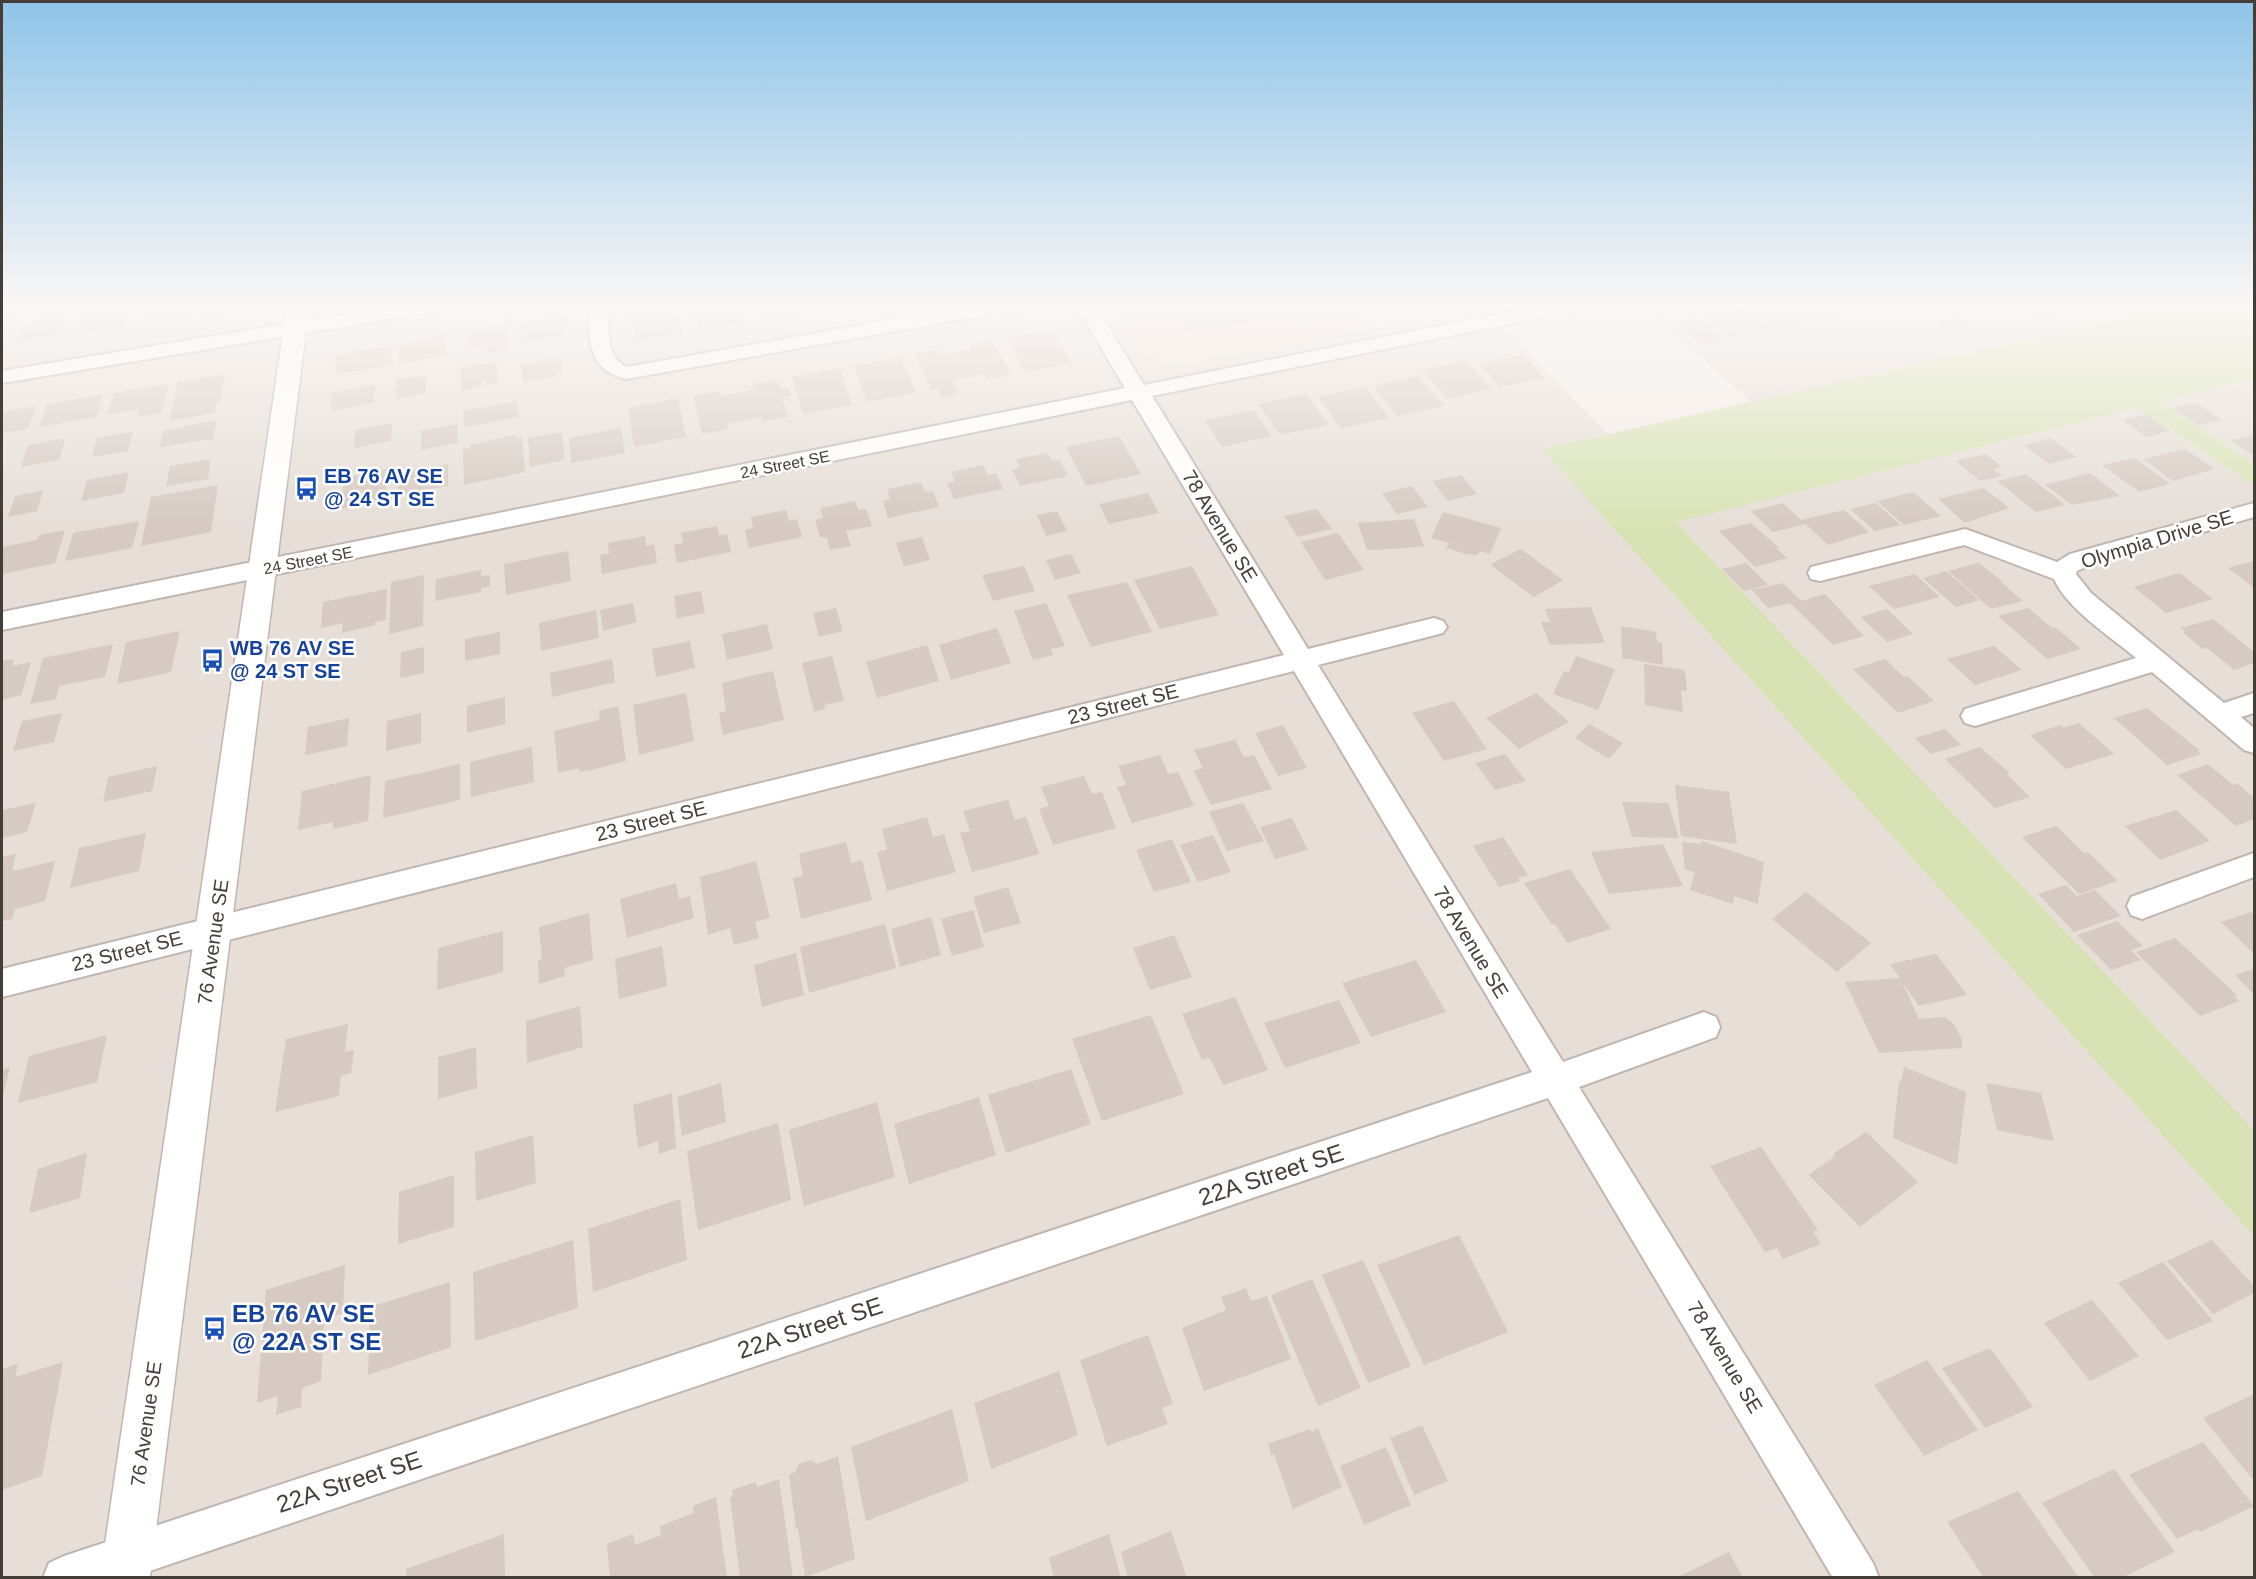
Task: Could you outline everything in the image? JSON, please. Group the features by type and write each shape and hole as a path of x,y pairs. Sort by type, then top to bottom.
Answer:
{"street":[{"name":"76 Avenue SE","path":"126,1566 289,380"},
{"name":"78 Avenue SE","path":"1131,380 1858,1578"},
{"name":"24 Street SE","path":"2,621 1200,380"},
{"name":"Olympia Drive SE","path":"2254,510 2079,560 2067,566 2064,574 2069,585 2082,599 2254,743"},
{"name":"Olympia Drive SE","path":"1820,573 1965,537 2064,574"},
{"name":"23 Street SE","path":"2,983 215,928 1434,627"},
{"path":"1975,716 2155,662"},
{"path":"2219,714 2254,703"},
{"path":"2142,906 2254,865"},
{"name":"22A Street SE","path":"64,1578 126,1566 1555,1080 1704,1027"}],"shaded area":[{"path":"2,380 1554,380 1608,434 1543,450 2254,1236 2254,1577 2,1578"},
{"path":"1726,380 1850,380 1751,402"},
{"path":"2254,380 2254,464 2162,402"},
{"path":"2137,408 2254,485 2254,1130 1675,521"}],"green space":[{"path":"1849,380 2251,380 2162,402 2254,464 2254,485 2137,408 1676,522 2254,1130 2254,1236 1542,449"}],"building":[{"path":"224,380 220,402 217,402 215,413 169,421 178,382"},
{"path":"396,380 426,380 426,393 396,399"},
{"path":"461,380 498,380 498,382 486,384 486,380 481,381 482,387 462,390"},
{"path":"777,380 780,389 788,388 791,396 782,398 788,417 763,422 761,417 727,424 728,429 702,434 693,396 719,391 720,396 754,390 752,385"},
{"path":"793,380 844,380 852,405 803,414"},
{"path":"859,380 910,380 916,393 867,402"},
{"path":"926,380 955,380 959,394 941,398 938,389 931,390"},
{"path":"1401,380 1421,380 1444,406 1397,416 1373,386"},
{"path":"1431,380 1483,380 1492,389 1448,399"},
{"path":"1493,380 1537,380 1500,387"},
{"path":"169,384 161,413 137,417 139,409 107,415 114,393"},
{"path":"375,385 374,403 331,411 332,393"},
{"path":"1365,387 1389,418 1341,428 1318,397"},
{"path":"1306,394 1329,425 1280,435 1258,404"},
{"path":"103,395 96,417 39,427 47,404"},
{"path":"678,398 686,437 634,447 628,408"},
{"path":"518,401 519,417 464,427 463,411"},
{"path":"2195,402 2222,420 2198,425 2172,408"},
{"path":"36,406 28,429 2,433 2,412"},
{"path":"1254,410 1272,436 1222,447 1205,420"},
{"path":"2146,414 2170,431 2147,437 2122,420"},
{"path":"217,420 213,439 160,447 163,431"},
{"path":"392,423 391,441 354,448 355,430"},
{"path":"457,424 458,443 421,450 421,431"},
{"path":"621,428 625,453 571,463 569,438"},
{"path":"133,432 128,451 92,457 97,438"},
{"path":"562,432 565,460 530,467 528,438"},
{"path":"2254,434 2254,456 2231,440 2250,436"},
{"path":"515,435 516,438 522,437 525,472 464,485 463,449 470,448 470,445"},
{"path":"1119,436 1141,474 1086,486 1066,447"},
{"path":"66,438 59,460 21,467 28,445"},
{"path":"2051,438 2076,457 2049,464 2023,445"},
{"path":"2185,449 2215,469 2173,481 2143,459"},
{"path":"1048,453 1052,461 1060,460 1068,476 1020,486 1012,470 1020,468 1016,459"},
{"path":"1986,454 2002,467 1994,469 2002,476 1980,481 1956,461"},
{"path":"2135,458 2170,484 2139,492 2102,465"},
{"path":"211,459 208,479 166,486 170,466"},
{"path":"448,464 448,486 397,495 398,473"},
{"path":"983,465 988,475 996,473 1003,489 954,499 947,483 955,482 951,472"},
{"path":"387,469 386,501 341,509 344,478"},
{"path":"129,472 124,493 81,501 87,480"},
{"path":"2090,473 2120,496 2072,505 2045,485"},
{"path":"2026,474 2065,505 2036,512 1997,481"},
{"path":"1461,475 1477,494 1448,501 1432,481"},
{"path":"921,482 925,492 933,491 939,507 888,518 883,501 890,499 887,489"},
{"path":"218,485 211,532 141,546 151,497"},
{"path":"1412,486 1428,507 1397,514 1382,493"},
{"path":"1984,488 2009,508 1965,523 1938,499"},
{"path":"43,490 37,511 8,517 15,496"},
{"path":"1913,492 1941,516 1904,525 1877,501"},
{"path":"1148,493 1159,513 1109,524 1099,504"},
{"path":"855,501 858,510 866,509 872,526 846,531 851,546 830,550 827,538 820,537 815,520 823,518 820,508"},
{"path":"1783,503 1801,520 1844,510 1869,532 1828,545 1806,524 1773,532 1751,511"},
{"path":"1876,503 1901,525 1875,531 1850,509"},
{"path":"1317,509 1332,529 1298,537 1284,516"},
{"path":"786,510 789,521 797,519 802,537 749,548 745,530 753,528 751,517"},
{"path":"1057,511 1067,531 1046,536 1037,515"},
{"path":"1443,512 1501,528 1490,554 1480,551 1477,555 1466,554 1446,548 1449,543 1431,538"},
{"path":"1414,519 1424,546 1367,550 1358,523"},
{"path":"139,521 132,548 65,561 73,533"},
{"path":"1751,523 1787,558 1755,567 1719,531"},
{"path":"717,526 719,535 727,534 731,552 677,563 674,545 683,543 681,533"},
{"path":"65,530 55,563 2,574 2,547 37,540 39,535"},
{"path":"1338,533 1364,570 1325,580 1301,542"},
{"path":"645,536 646,546 654,544 657,563 602,574 600,555 609,554 608,543"},
{"path":"922,537 930,560 904,566 896,543"},
{"path":"1521,549 1563,580 1534,597 1491,564"},
{"path":"568,551 571,581 506,595 504,564"},
{"path":"1071,554 1081,573 1055,580 1046,560"},
{"path":"2254,561 2254,588 2228,568"},
{"path":"1746,563 1768,585 1744,591 1722,569"},
{"path":"1979,563 2023,601 1991,609 1948,571"},
{"path":"1024,566 1035,591 993,601 982,575"},
{"path":"1192,566 1219,615 1160,629 1134,580"},
{"path":"481,570 481,576 490,575 490,586 481,588 481,592 435,601 436,579"},
{"path":"1946,571 1979,600 1956,607 1923,578"},
{"path":"1915,574 1940,597 1894,609 1869,586"},
{"path":"2181,574 2213,599 2166,613 2134,587"},
{"path":"424,575 423,626 389,634 391,582"},
{"path":"1127,582 1152,632 1091,647 1067,595"},
{"path":"1783,583 1801,601 1825,594 1864,636 1833,645 1790,603 1768,608 1752,590"},
{"path":"387,589 386,620 342,633 343,623 321,628 323,602"},
{"path":"701,591 705,613 677,618 674,596"},
{"path":"633,603 637,622 603,631 600,610"},
{"path":"1046,603 1065,646 1051,649 1053,655 1033,660 1014,611"},
{"path":"1591,607 1605,643 1550,645 1541,622 1550,622 1545,609"},
{"path":"836,608 843,631 819,637 813,613"},
{"path":"2028,608 2081,649 2047,659 1998,616"},
{"path":"1887,609 1913,634 1887,642 1861,617"},
{"path":"596,610 599,638 541,651 539,623"},
{"path":"2213,619 2254,652 2254,663 2234,670 2207,648 2203,649 2182,632 2185,632 2181,628"},
{"path":"767,624 773,649 727,660 722,634"},
{"path":"1621,626 1656,632 1657,642 1662,643 1663,665 1622,658"},
{"path":"997,628 1011,663 951,680 939,645"},
{"path":"180,631 171,672 117,684 126,642"},
{"path":"500,632 500,654 465,661 465,639"},
{"path":"690,641 695,668 656,677 652,649"},
{"path":"113,644 105,677 59,686 56,699 30,704 43,658"},
{"path":"927,645 939,681 877,698 866,662"},
{"path":"1994,646 2022,670 1975,685 1947,659"},
{"path":"424,647 424,673 400,678 401,652"},
{"path":"832,656 844,701 824,705 825,709 814,712 802,663"},
{"path":"1576,656 1615,669 1598,710 1553,694 1564,671 1569,672"},
{"path":"14,659 12,666 31,662 21,695 2,700 2,661"},
{"path":"612,659 615,682 552,697 550,673"},
{"path":"1885,659 1904,677 1908,676 1934,701 1898,713 1853,669"},
{"path":"1644,664 1685,670 1687,691 1681,690 1683,712 1645,705"},
{"path":"773,671 784,720 723,735 719,713 726,711 722,683"},
{"path":"686,693 694,741 639,755 633,705"},
{"path":"1536,693 1569,722 1519,749 1486,718"},
{"path":"505,697 505,724 467,733 467,706"},
{"path":"1454,701 1487,749 1444,761 1412,713"},
{"path":"618,706 626,761 592,770 580,772 579,768 558,773 554,731 600,720 599,711"},
{"path":"2147,708 2201,754 2167,765 2114,718"},
{"path":"62,713 54,742 13,751 22,721"},
{"path":"421,713 421,743 386,751 387,721"},
{"path":"349,718 347,746 305,755 308,727"},
{"path":"2079,723 2114,754 2066,769 2030,735 2061,725 2063,728"},
{"path":"1589,724 1623,743 1609,759 1575,738"},
{"path":"1283,725 1307,768 1278,776 1255,733"},
{"path":"1945,729 1961,745 1931,754 1915,738"},
{"path":"1235,740 1244,757 1254,755 1272,789 1211,805 1194,771 1203,768 1194,750"},
{"path":"532,747 534,782 471,797 470,762"},
{"path":"1980,747 2010,773 2007,774 2030,797 1995,808 1945,759"},
{"path":"1505,754 1526,781 1495,790 1475,763"},
{"path":"1160,755 1168,774 1178,772 1194,806 1132,823 1117,787 1126,785 1118,766"},
{"path":"460,764 460,800 383,818 385,781"},
{"path":"2208,764 2233,785 2237,783 2254,798 2254,819 2236,826 2177,775"},
{"path":"157,766 152,791 103,802 108,777"},
{"path":"371,775 368,821 333,829 333,822 298,830 302,791"},
{"path":"1084,776 1092,794 1102,792 1116,828 1053,845 1039,809 1049,806 1041,787"},
{"path":"1675,785 1729,792 1737,844 1681,836"},
{"path":"1008,800 1015,820 1026,817 1039,854 972,872 960,833 970,831 963,811"},
{"path":"1622,802 1668,803 1679,838 1632,837"},
{"path":"36,803 27,832 2,838 2,810"},
{"path":"1243,803 1264,841 1227,851 1209,812"},
{"path":"2176,810 2210,841 2160,860 2125,826"},
{"path":"927,817 933,837 944,834 956,872 887,891 877,852 887,849 882,829"},
{"path":"1292,818 1308,850 1275,859 1260,827"},
{"path":"2056,826 2118,881 2079,894 2022,837"},
{"path":"146,833 139,871 70,888 79,848"},
{"path":"1213,835 1231,872 1198,882 1180,845"},
{"path":"1503,837 1528,875 1518,878 1520,881 1499,887 1473,846"},
{"path":"1172,839 1191,882 1154,892 1136,850"},
{"path":"1702,841 1764,862 1758,904 1734,896 1733,904 1690,890 1695,872 1685,870 1682,842 1701,844"},
{"path":"846,842 851,863 862,860 872,900 801,919 793,878 803,876 799,854"},
{"path":"1663,844 1683,886 1609,894 1591,852"},
{"path":"16,854 12,871 55,861 45,901 15,909 12,919 2,921 2,857"},
{"path":"756,861 770,918 755,922 759,938 734,945 730,928 708,935 700,877"},
{"path":"1570,869 1611,929 1567,943 1524,883"},
{"path":"676,883 679,899 690,896 694,918 627,938 620,899"},
{"path":"2066,885 2077,896 2095,890 2121,916 2074,932 2038,894"},
{"path":"1008,887 1021,923 984,933 973,897"},
{"path":"1806,892 1871,943 1837,972 1772,919"},
{"path":"973,910 984,947 952,956 941,919"},
{"path":"2251,912 2254,915 2254,954 2221,922"},
{"path":"589,913 593,960 564,968 565,976 539,984 538,960 542,959 539,927"},
{"path":"931,917 941,955 900,967 891,929"},
{"path":"2117,921 2143,946 2131,950 2141,960 2111,970 2077,935"},
{"path":"885,924 896,968 809,993 800,947"},
{"path":"503,931 503,972 437,990 438,948"},
{"path":"1174,935 1192,977 1150,990 1133,948"},
{"path":"2175,938 2237,995 2234,996 2239,1001 2200,1016 2136,952"},
{"path":"662,946 667,986 619,999 615,959"},
{"path":"796,953 804,995 762,1007 754,965"},
{"path":"1936,954 1967,995 1919,1006 1902,982 1919,1019 1945,1017 1954,1024 1962,1040 1962,1048 1879,1053 1845,982 1900,978 1890,964"},
{"path":"1416,960 1446,1012 1371,1037 1342,983"},
{"path":"2254,969 2254,995 2235,975"},
{"path":"1235,997 1268,1070 1223,1085 1210,1058 1202,1060 1182,1014"},
{"path":"1339,1000 1361,1043 1285,1068 1264,1023"},
{"path":"580,1006 583,1047 527,1063 526,1021"},
{"path":"1151,1015 1184,1094 1102,1121 1072,1039"},
{"path":"348,1024 345,1052 354,1050 351,1073 341,1076 339,1096 275,1112 286,1039"},
{"path":"107,1035 97,1082 18,1103 29,1056"},
{"path":"476,1047 477,1088 438,1099 438,1057"},
{"path":"10,1067 2,1100 2,1070"},
{"path":"1904,1067 1966,1092 1957,1165 1893,1138 1899,1081 1901,1082"},
{"path":"1071,1069 1091,1124 1006,1153 988,1095"},
{"path":"721,1083 726,1122 682,1136 677,1097"},
{"path":"1986,1083 2041,1093 2054,1141 1997,1130"},
{"path":"672,1093 676,1148 659,1154 658,1141 638,1148 633,1105"},
{"path":"979,1097 996,1155 909,1184 894,1124"},
{"path":"877,1102 895,1177 804,1206 789,1130"},
{"path":"778,1123 791,1200 698,1230 687,1151"},
{"path":"1866,1132 1918,1182 1860,1227 1809,1175 1835,1156 1833,1154"},
{"path":"533,1135 536,1183 476,1201 475,1152"},
{"path":"1761,1147 1818,1230 1813,1232 1821,1244 1783,1259 1777,1248 1765,1252 1710,1166"},
{"path":"87,1153 80,1198 29,1213 38,1169"},
{"path":"454,1175 454,1227 398,1244 399,1192"},
{"path":"680,1199 687,1260 593,1292 588,1229"},
{"path":"1459,1235 1508,1332 1424,1365 1377,1265"},
{"path":"573,1240 578,1308 475,1341 473,1272"},
{"path":"2212,1240 2254,1286 2254,1293 2213,1314 2167,1261"},
{"path":"1363,1260 1411,1366 1368,1383 1322,1275"},
{"path":"2163,1262 2213,1321 2167,1340 2118,1283"},
{"path":"345,1265 343,1313 324,1319 321,1381 302,1388 301,1407 276,1415 278,1396 257,1403 266,1290"},
{"path":"1312,1279 1361,1388 1318,1406 1271,1295"},
{"path":"450,1282 451,1347 368,1375 370,1307"},
{"path":"1246,1288 1251,1301 1267,1296 1291,1359 1204,1391 1182,1328 1226,1310 1221,1297"},
{"path":"2092,1300 2139,1356 2090,1381 2044,1323"},
{"path":"1148,1335 1173,1404 1162,1408 1168,1424 1107,1446 1080,1360"},
{"path":"1990,1348 2033,1407 1985,1428 1942,1368"},
{"path":"1927,1360 1978,1430 1924,1456 1874,1385"},
{"path":"63,1362 42,1476 2,1490 2,1369 18,1364 15,1377"},
{"path":"1059,1371 1078,1435 991,1469 974,1403"},
{"path":"2254,1394 2254,1481 2203,1418"},
{"path":"952,1409 969,1481 866,1521 851,1447"},
{"path":"1422,1425 1448,1481 1414,1495 1390,1438"},
{"path":"1318,1428 1342,1487 1293,1509 1274,1454 1271,1455 1268,1444 1310,1429 1311,1433"},
{"path":"2203,1442 2254,1506 2200,1532 2198,1529 2177,1539 2129,1475"},
{"path":"1386,1447 1411,1505 1364,1525 1340,1466"},
{"path":"838,1456 855,1559 805,1577 789,1475 795,1472 799,1464 812,1460 817,1464"},
{"path":"2114,1469 2175,1552 2121,1578 2095,1578 2042,1503"},
{"path":"779,1479 793,1578 740,1578 730,1497 733,1496 732,1490 756,1482 757,1487"},
{"path":"2018,1491 2079,1578 1984,1578 1947,1522"},
{"path":"716,1497 727,1578 610,1578 607,1544 633,1534 635,1545 661,1535 660,1526 694,1513 693,1506"},
{"path":"1171,1531 1187,1578 1128,1578 1121,1552"},
{"path":"504,1534 505,1578 406,1578 406,1569"},
{"path":"1109,1534 1121,1578 1054,1578 1049,1558"},
{"path":"1729,1552 1743,1578 1676,1578"}],"place":[{"name":"EB 76 AV SE @ 24 ST SE","path":"306,488"},
{"name":"WB 76 AV SE @ 24 ST SE","path":"212,660"},
{"name":"EB 76 AV SE @ 22A ST SE","path":"214,1328"}]}
